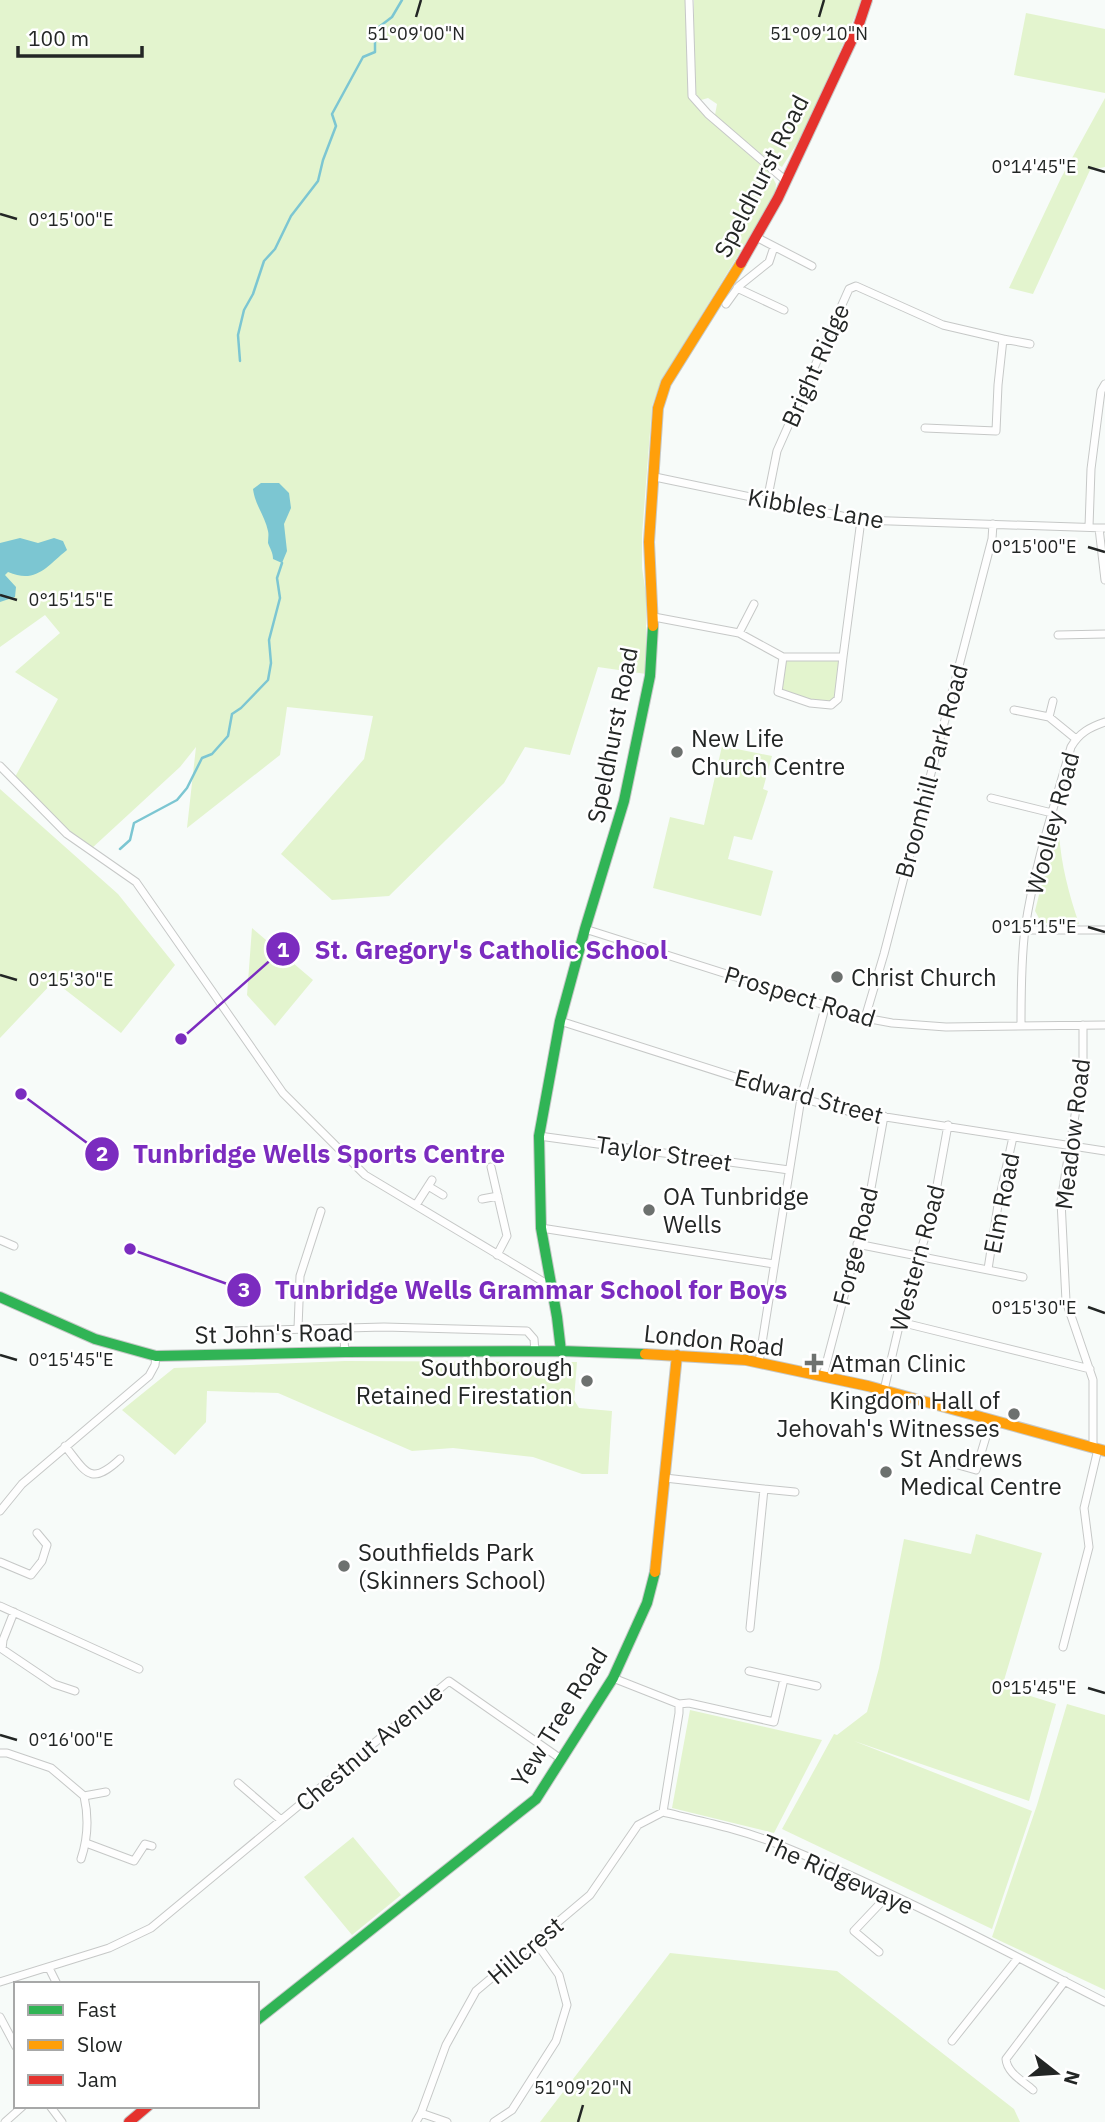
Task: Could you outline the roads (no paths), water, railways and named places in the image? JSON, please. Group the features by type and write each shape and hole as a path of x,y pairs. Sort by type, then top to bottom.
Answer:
{"main road":[{"name":"Speldhurst Road","path":"561,1351 541,1228 539,1136 560,1021 624,801 650,676 654,617 649,542 658,408 666,383 756,237 786,181 858,27 867,0"},
{"name":"St John's Road","path":"0,1297 97,1340 156,1356 561,1351"},
{"name":"London Road","path":"561,1351 677,1355 759,1362 884,1390 1099,1449"},
{"name":"Yew Tree Road","path":"259,2018 536,1799 613,1678 647,1603 656,1567 677,1355"},
{"path":"129,2122 146,2108"}],"street":[{"path":"689,0 692,96 708,114 786,181"},
{"path":"756,237 812,266"},
{"path":"726,304 737,288 769,262 774,247"},
{"name":"Bright Ridge","path":"767,501 777,451 849,289 856,286 943,325 1030,344"},
{"path":"737,288 785,310"},
{"path":"925,428 996,431 1003,339"},
{"path":"1089,527 1091,469 1101,391 1105,384"},
{"name":"Kibbles Lane","path":"655,477 861,520 1102,528"},
{"path":"783,657 778,692 810,703 831,705 838,699 861,520"},
{"name":"Broomhill Park Road","path":"864,1018 881,963 992,539 993,524"},
{"path":"1102,528 1105,580"},
{"path":"739,633 754,604"},
{"path":"654,617 739,633 783,657 843,657"},
{"path":"1058,635 1105,634"},
{"path":"1049,717 1053,701"},
{"path":"1014,710 1049,717 1076,739"},
{"name":"Woolley Road","path":"1021,1025 1025,930 1038,866 1070,747 1091,727 1105,722"},
{"path":"0,766 66,834 136,883 283,1093 365,1175 552,1287"},
{"path":"991,798 1052,813"},
{"name":"Prospect Road","path":"585,929 864,1018 946,1027 1105,1025"},
{"path":"1025,930 1105,930"},
{"path":"759,1362 800,1098 826,1004"},
{"name":"Edward Street","path":"560,1021 847,1111 1105,1151"},
{"name":"Meadow Road","path":"1063,1647 1089,1547 1084,1508 1099,1449 1093,1380 1066,1301 1061,1201 1083,1066 1083,1025"},
{"name":"Forge Road","path":"823,1376 868,1205 884,1116"},
{"name":"Western Road","path":"884,1390 900,1322 932,1213 948,1125"},
{"name":"Taylor Street","path":"539,1136 789,1170"},
{"name":"Elm Road","path":"988,1269 1013,1137"},
{"path":"492,1167 507,1236 497,1255"},
{"path":"416,1205 430,1183 443,1195"},
{"path":"482,1199 498,1196"},
{"path":"298,1328 300,1276 321,1211"},
{"path":"541,1228 774,1264"},
{"path":"0,1240 14,1246"},
{"path":"857,1244 1023,1277"},
{"path":"900,1322 1090,1368"},
{"path":"233,1331 298,1328 527,1331 534,1339 535,1352"},
{"path":"343,1328 345,1352"},
{"path":"0,1511 22,1484 149,1376 156,1356"},
{"path":"951,1463 976,1470 992,1420"},
{"path":"65,1446 89,1473 97,1475 106,1472 120,1459"},
{"path":"664,1478 795,1492"},
{"path":"750,1628 764,1489"},
{"path":"0,1562 31,1575 42,1560 47,1545 37,1533"},
{"path":"0,1606 139,1669"},
{"path":"14,1612 2,1649 54,1684 75,1691"},
{"path":"750,1671 817,1686"},
{"path":"613,1678 679,1704 689,1703 774,1722 784,1679"},
{"name":"Chestnut Avenue","path":"0,1982 109,1948 151,1928 449,1681 561,1759"},
{"path":"663,1812 679,1704"},
{"path":"0,1753 51,1768 84,1796 86,1843 81,1859"},
{"name":"Chestnut Avenue","path":"238,1783 281,1820"},
{"path":"84,1796 106,1792"},
{"name":"The Ridgewaye","path":"663,1812 775,1843 889,1894 1105,2002"},
{"name":"Hillcrest","path":"416,2122 446,2045 476,1991 590,1895 638,1825 663,1812"},
{"path":"86,1843 134,1861 145,1844 152,1846"},
{"path":"879,1952 854,1931 889,1894"},
{"path":"494,2122 512,2110 556,2041 568,2005 559,1975 534,1941"},
{"path":"952,2041 1018,1958"},
{"path":"49,1968 56,1982"},
{"path":"1033,2090 1010,2071 1006,2059 1065,1981"},
{"path":"0,2017 14,2043"},
{"path":"5,2122 21,2108"},
{"path":"421,2113 447,2122"}],"water":[{"path":"261,483 279,483 289,493 291,508 284,524 287,551 282,563 273,559 267,526 254,495 253,489"},
{"path":"20,538 38,543 54,538 63,541 67,550 33,575 8,572 5,575 16,587 15,597 0,602 0,543"}],"waterway":[{"path":"240,361 238,335 244,310 253,294 264,261 275,249 291,216 318,181 336,126 332,114 363,57 375,52 375,30 392,17 402,0"},
{"path":"120,849 130,840 134,823 177,800 187,788 202,758 212,754 228,736 232,714 268,680 271,663 269,640 280,598 277,578 282,563"}],"place":[{"name":"New Life Church Centre","path":"677,752"},
{"name":"Christ Church","path":"837,977"},
{"name":"St. Gregory's Catholic School","path":"181,1039"},
{"name":"Tunbridge Wells Sports Centre","path":"21,1094"},
{"name":"OA Tunbridge Wells","path":"649,1210"},
{"name":"Tunbridge Wells Grammar School for Boys","path":"130,1249"},
{"name":"Atman Clinic","path":"814,1363"},
{"name":"Southborough Retained Firestation","path":"587,1381"},
{"name":"Kingdom Hall of Jehovah's Witnesses","path":"1014,1414"},
{"name":"St Andrews Medical Centre","path":"886,1472"},
{"name":"Southfields Park (Skinners School)","path":"344,1566"}]}
